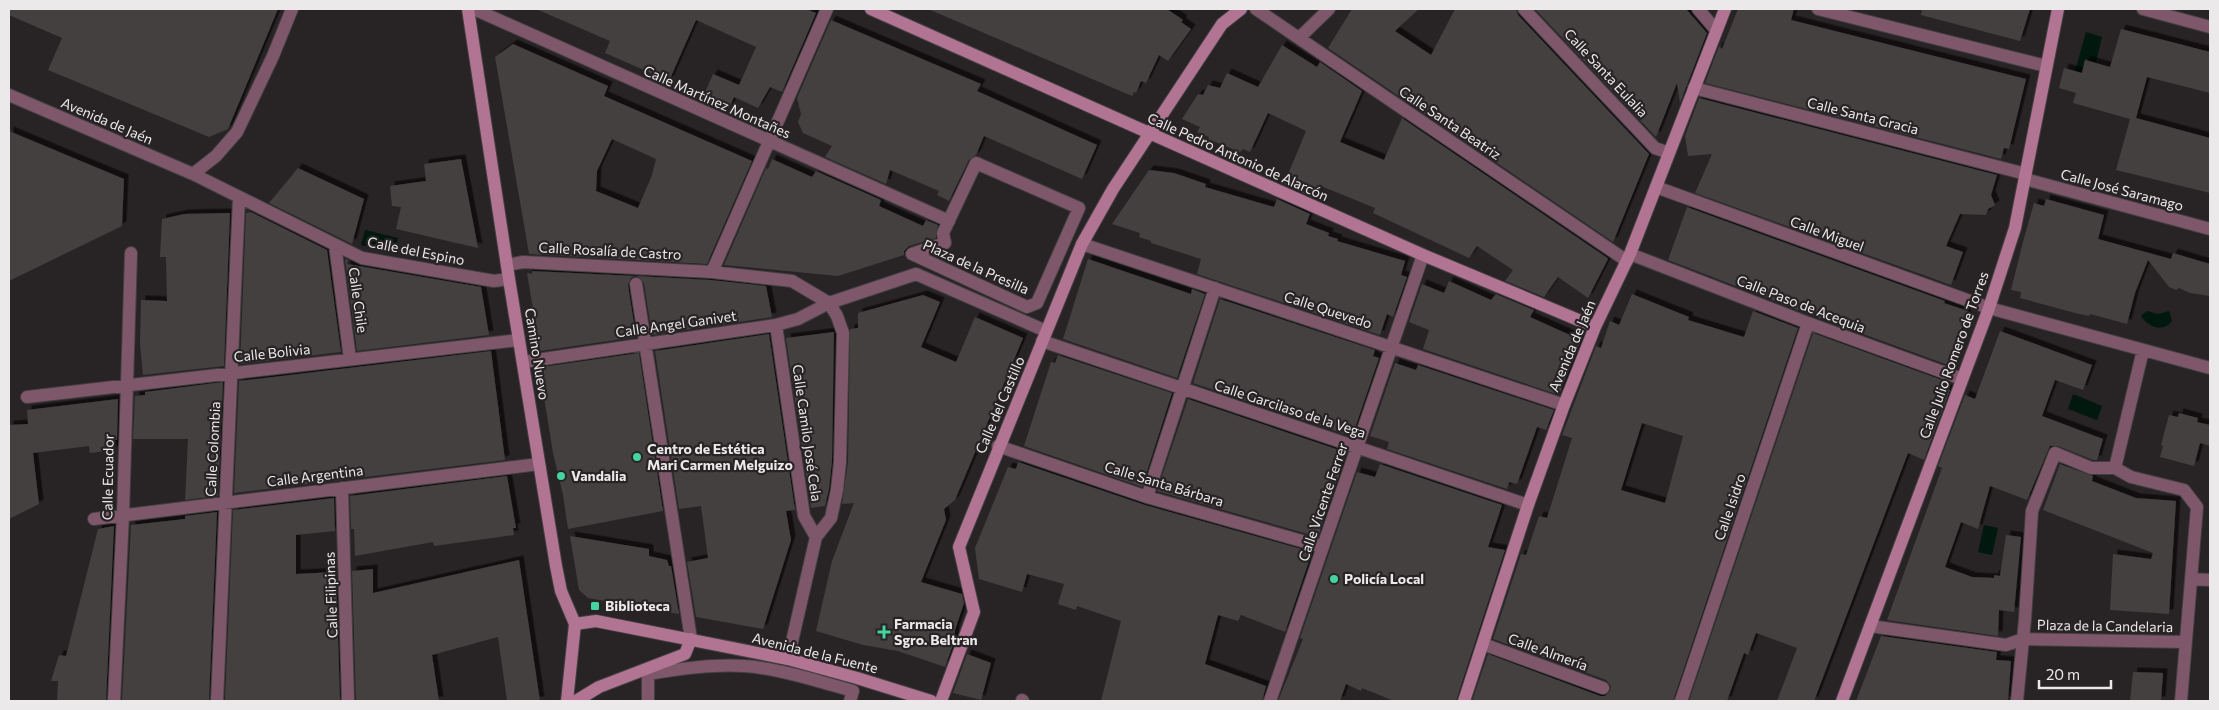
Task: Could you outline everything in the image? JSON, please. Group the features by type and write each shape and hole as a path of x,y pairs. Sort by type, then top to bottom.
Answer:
{"street":[{"path":"193,174 216,156 237,132 273,56 292,9"},
{"name":"Camino Nuevo","path":"468,9 509,279 561,591 575,624 567,701"},
{"name":"Calle Martínez Montañes","path":"474,9 949,222"},
{"path":"712,272 827,9"},
{"name":"Calle Pedro Antonio de Alarcón","path":"871,9 1423,255 1595,327"},
{"name":"Calle del Castillo","path":"941,701 974,612 959,547 998,446 1082,244 1113,189 1148,134 1222,24 1241,9"},
{"name":"Calle Santa Beatriz","path":"1256,9 1629,258"},
{"path":"1298,38 1329,9"},
{"name":"Calle Santa Eulalia","path":"1524,9 1655,148 1669,153"},
{"path":"1698,9 1716,30"},
{"name":"Avenida de Jaén","path":"1464,701 1528,505 1564,405 1595,327 1629,258 1725,9"},
{"path":"1818,9 2046,66"},
{"name":"Calle Julio Romero de Torres","path":"1842,701 1989,308 2015,228 2058,9"},
{"path":"2143,9 2210,27"},
{"name":"Calle Santa Gracia","path":"1694,88 2025,176"},
{"name":"Avenida de Jaén","path":"9,95 193,174 239,198"},
{"name":"Plaza de la Presilla","path":"976,163 1079,208 1037,304 1027,307 912,254 945,243 943,233 949,222 976,163"},
{"name":"Calle José Saramago","path":"2025,176 2210,229"},
{"name":"Calle Miguel","path":"1656,187 1989,308 2210,368"},
{"name":"Calle del Espino","path":"239,198 362,258 494,281 509,279"},
{"name":"Calle Colombia","path":"218,701 239,198"},
{"name":"Calle Quevedo","path":"1082,244 1564,405"},
{"name":"Calle Chile","path":"335,245 350,359"},
{"name":"Calle Ecuador","path":"114,701 131,253"},
{"name":"Calle Vicente Ferrer","path":"1270,701 1423,255"},
{"name":"Calle Paso de Acequia","path":"1629,258 1647,261 1808,323 1962,379"},
{"name":"Calle Rosalía de Castro","path":"507,265 523,262 712,272 792,281 829,303"},
{"name":"Calle Angel Ganivet","path":"523,362 776,325 798,319 829,303 916,274 1044,336"},
{"path":"576,701 599,687 685,654 691,639 636,284"},
{"path":"1147,496 1215,288"},
{"path":"788,659 816,537 831,518 840,462 843,333 837,316 829,303"},
{"name":"Calle Isidro","path":"1681,701 1808,323"},
{"name":"Calle Camilo José Cela","path":"776,325 804,516 816,537"},
{"name":"Calle Garcilaso de la Vega","path":"1044,336 1182,390 1358,446 1528,505"},
{"name":"Calle Bolivia","path":"27,397 519,340"},
{"path":"2143,350 2114,468 2131,477 2184,490 2197,507 2181,701"},
{"name":"Calle Santa Bárbara","path":"998,446 1147,496 1323,547"},
{"name":"Plaza de la Candelaria","path":"2017,701 2032,511 2055,453 2091,468 2114,468"},
{"name":"Calle Argentina","path":"94,518 539,464"},
{"name":"Calle Filipinas","path":"342,488 348,701"},
{"path":"2191,579 2210,580"},
{"name":"Avenida de la Fuente","path":"575,624 596,621 788,659 931,701"},
{"path":"1870,626 2006,645 2023,639"},
{"name":"Plaza de la Candelaria","path":"2023,639 2185,642"},
{"name":"Calle Almería","path":"1483,644 1603,688"},
{"path":"648,701 648,674 682,668 744,666 801,677 851,698 857,678"}],"shaded area":[{"path":"2086,32 2102,37 2096,62 2085,59 2081,73 2075,71"},
{"path":"365,230 398,238 394,253 361,245"},
{"path":"2147,311 2158,314 2169,311 2172,321 2160,328 2152,326 2141,316"},
{"path":"2073,394 2102,406 2097,420 2068,409"},
{"path":"1984,525 1998,528 1992,555 1978,552"}],"building":[{"path":"9,9 278,9 228,129 209,137 48,70 62,38 9,15"},
{"path":"536,9 806,9 816,13 782,92 770,87 758,108 734,97 729,108 703,97 713,74 739,85 756,47 696,20 669,81 605,53 610,41"},
{"path":"928,9 1167,9 1183,20 1181,22 1191,29 1168,61 1159,55 1146,83 1141,81 1136,93 1134,92 1132,96"},
{"path":"1352,9 1419,9 1395,31 1431,55 1455,9 1516,9 1518,15 1649,154 1613,242 1328,48"},
{"path":"1535,9 1686,9 1707,33 1680,103 1677,83 1656,137"},
{"path":"1738,9 1794,9 1791,20 2026,79 2009,149 2004,148 2001,159 1705,83 1719,46 1722,49"},
{"path":"1922,9 2030,9 2020,41 1921,15"},
{"path":"831,20 981,84 977,91 1097,145 1082,179 984,136 976,155 969,160 949,201 937,195 939,191 890,170 886,184 825,157 832,146 803,133 798,122 801,114 797,98"},
{"path":"2121,29 2210,52 2210,93 2147,77 2136,118 2210,138 2210,193 2116,170 2130,119 2073,103 2076,93 2059,88 2064,68 2082,73 2085,60 2110,67"},
{"path":"513,44 608,86 604,96 752,161 707,264 529,254 495,57","holes":["612,139 656,159 652,175 638,208 596,191 597,171"]},
{"path":"1282,45 1317,67 1320,62 1362,91 1340,142 1384,160 1402,118 1606,257 1608,259 1588,298 1558,277 1544,297 1505,281 1513,270 1477,246 1469,258 1373,213 1375,208 1321,186 1316,199 1284,184 1306,131 1268,113 1250,152 1243,149 1240,152 1208,139 1209,137 1197,132 1200,127 1182,119 1198,94 1203,95 1208,85 1220,88 1227,73 1258,87"},
{"path":"1699,98 1997,175 1991,195 1995,205 1988,209 1986,215 1960,214 1946,246 1963,252 1951,285 1695,193 1712,154 1688,156 1685,136"},
{"path":"9,131 124,179 122,226 9,281"},
{"path":"461,159 478,248 396,229 401,207 392,206 390,186 426,181 424,164"},
{"path":"772,159 812,177 816,171 881,200 879,206 923,226 926,220 938,225 936,238 909,246 904,251 904,255 838,276 724,265 766,168 768,169"},
{"path":"298,168 364,199 352,244 269,203"},
{"path":"1149,170 1174,173 1206,184 1205,187 1274,207 1277,199 1310,214 1306,224 1329,233 1328,236 1338,239 1337,241 1405,261 1401,275 1407,277 1393,317 1387,314 1380,335 1197,274 1201,259 1151,243 1151,241 1139,237 1140,233 1112,224"},
{"path":"2046,199 2104,215 2098,239 2171,259 2173,253 2210,264 2210,296 2169,287 2148,260 2135,293 2127,324 2090,314 2089,316 2079,314 2020,298 2021,292 2011,290 2024,238 2034,203 2044,206"},
{"path":"1687,207 1968,311 1948,365 1668,260"},
{"path":"251,212 327,250 341,352 240,364 246,213"},
{"path":"230,213 224,366 143,375 140,344 141,300 167,301 166,257 160,257 162,219 184,214"},
{"path":"345,259 348,260 347,264 481,287 489,335 357,351"},
{"path":"1088,259 1191,294 1192,289 1205,294 1177,378 1063,339"},
{"path":"532,271 635,276 631,278 628,285 636,337 540,351 527,273 532,274"},
{"path":"637,276 711,280 766,286 772,317 652,335 644,283"},
{"path":"1449,281 1491,300 1496,294 1534,310 1530,317 1581,340 1559,395 1423,349 1429,330 1409,322 1422,284 1444,293"},
{"path":"1632,294 1689,317 1688,320 1744,337 1753,311 1798,328 1673,701 1472,701 1488,654 1600,696 1605,696 1610,691 1611,686 1606,680 1493,639 1521,554 1526,555 1539,516 1547,518 1572,438 1562,435 1596,346 1601,348 1610,321 1619,325","holes":["1642,423 1683,436 1665,503 1621,490"]},
{"path":"923,295 940,302 921,347 956,362 975,317 1023,338 955,500 944,509 946,520 921,582 962,594 964,603 955,630 954,642 945,667 898,651 863,645 816,631 832,561 854,503 842,504 848,462 850,329 858,328 858,313"},
{"path":"1220,299 1375,350 1373,356 1379,358 1354,431 1350,429 1347,435 1193,383"},
{"path":"2000,331 2092,365 2083,390 2055,380 2042,416 2103,439 2097,460 2058,446 2050,446 2027,500 1990,486 1978,529 1961,522 1945,567 1972,577 1994,578 1994,575 2000,576 2006,535 2021,537 2014,612 1999,610 1998,636 1887,620 1942,468 1938,466 1965,395 1975,399"},
{"path":"834,332 832,461 829,489 825,506 811,508 786,338"},
{"path":"1813,333 1942,380 1940,387 1950,390 1924,460 1908,453 1814,701 1777,701 1797,648 1756,633 1748,655 1744,653 1727,701 1689,701"},
{"path":"769,334 795,510 786,511 791,540 763,629 696,617 687,562 708,558 701,506 679,509 655,351"},
{"path":"491,351 505,460 234,493 239,381"},
{"path":"639,353 663,511 568,529 541,379 544,378 542,367"},
{"path":"1058,355 1172,393 1142,487 1024,446 1051,362 1055,363"},
{"path":"1395,363 1416,370 1418,365 1554,410 1546,430 1537,427 1517,484 1509,482 1507,489 1387,449 1389,442 1370,436"},
{"path":"223,382 218,496 185,500 188,439 133,439 135,396 145,395 145,392"},
{"path":"118,399 115,450 90,453 89,446 33,453 39,504 9,519 9,425 28,424 27,410"},
{"path":"1188,399 1342,451 1336,466 1342,467 1318,537 1157,491"},
{"path":"2179,413 2198,418 2197,422 2210,425 2210,446 2200,443 2194,466 2160,457 2163,446 2161,445 2169,415 2178,417"},
{"path":"1018,462 1145,505 1312,552 1285,632 1241,615 1238,621 1218,615 1205,664 1266,686 1262,701 1101,701 1121,621 1077,606 1076,610 1058,604 1064,584 1027,574 1022,592 979,579 975,548 1008,467 1016,469"},
{"path":"1380,464 1502,505 1488,547 1505,550 1456,701 1394,701 1362,688 1361,691 1346,684 1340,701 1278,701 1303,639 1300,638 1357,472 1375,477"},
{"path":"2060,464 2093,476 2092,481 2136,498 2176,501 2169,614 2110,610 2113,554 2151,559 2153,553 2043,510"},
{"path":"507,476 516,528 513,528 514,535 434,546 433,542 355,556 354,529 351,529 350,496"},
{"path":"334,498 335,531 296,535 296,574 336,572 340,701 225,701 233,510"},
{"path":"217,512 209,701 122,701 131,525 185,519 185,516"},
{"path":"114,526 106,701 57,701 58,681 51,681 59,655 66,656 98,529"},
{"path":"570,536 649,549 649,556 667,560 669,566 671,566 679,614 588,598 579,590"},
{"path":"519,560 540,701 507,701 498,637 432,655 439,701 356,701 352,571 373,569 373,593"},
{"path":"1881,636 1997,652 1996,660 2011,661 2008,701 1856,701"},
{"path":"967,654 991,663 981,700 953,693"},
{"path":"2133,672 2163,673 2161,701 2130,701"}],"place":[{"name":"Centro de Estética Mari Carmen Melguizo","path":"637,457"},
{"name":"Vandalia","path":"561,476"},
{"name":"Policía Local","path":"1334,579"},
{"name":"Biblioteca","path":"595,606"},
{"name":"Farmacia Sgro. Beltran","path":"884,632"}]}
